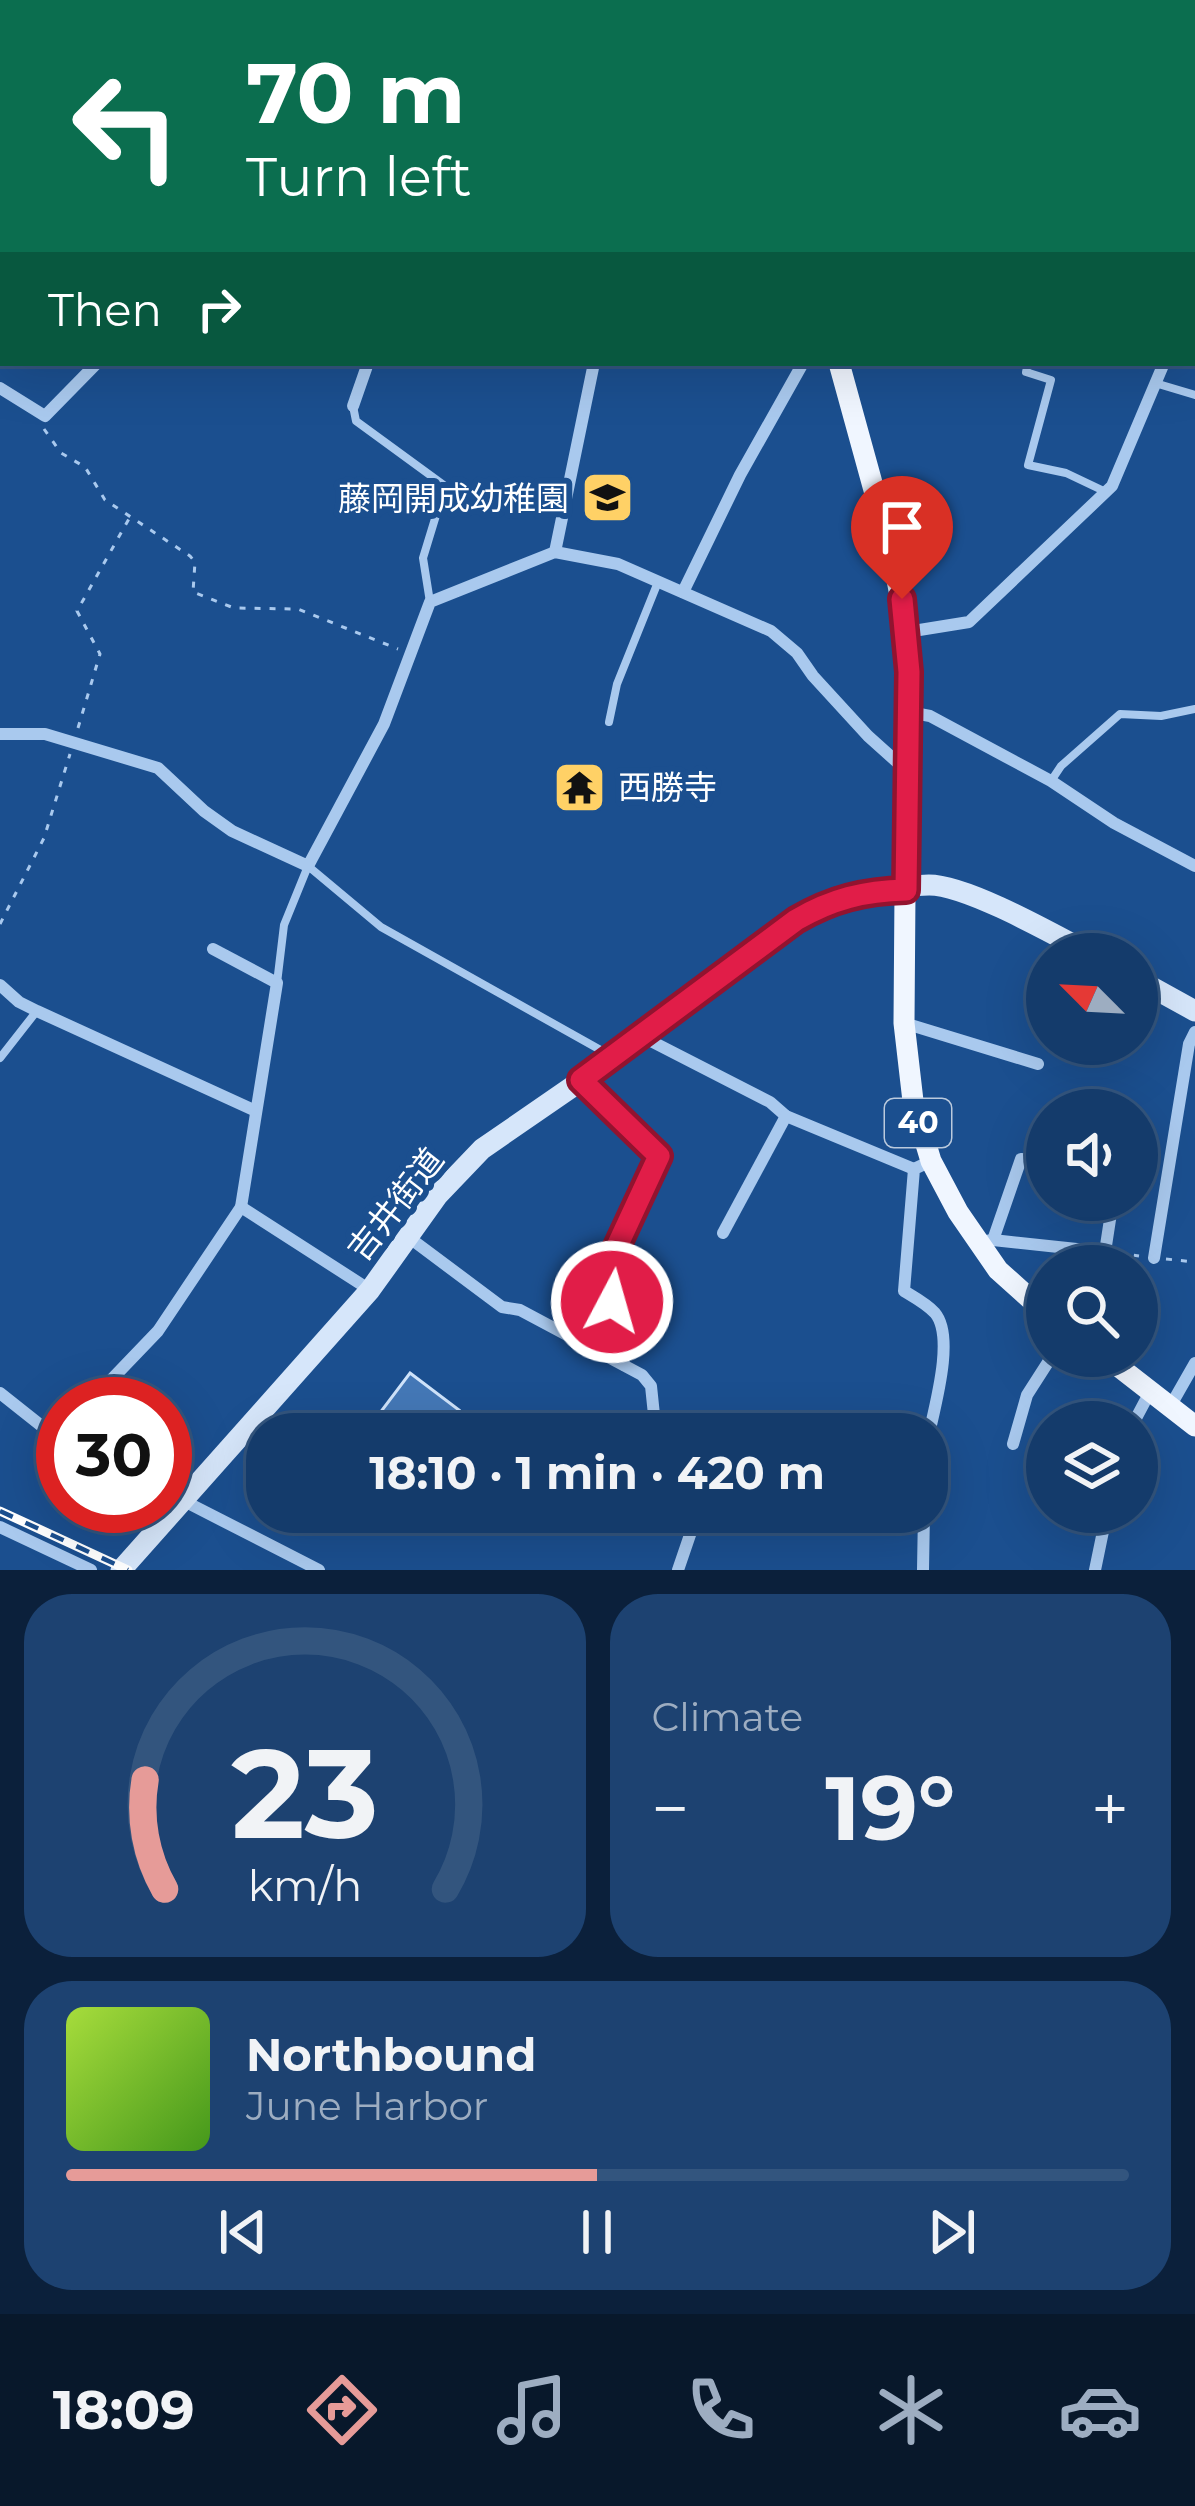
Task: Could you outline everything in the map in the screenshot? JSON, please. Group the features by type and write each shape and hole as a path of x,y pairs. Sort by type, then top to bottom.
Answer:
{"main road":[{"name":"40","path":"840,366 907,632 904,1023 922,1165 986,1241 998,1270 1026,1295"},
{"path":"906,890 932,885 986,902 1049,933"},
{"path":"906,890 1026,935"},
{"name":"吉井街道","path":"192,1492 370,1290 407,1236 482,1149 614,1058 796,920 861,891 906,890"},
{"path":"1158,991 1195,1011"},
{"path":"1158,1005 1195,1028"},
{"path":"1135,1377 1195,1426"},
{"name":"吉井街道","path":"121,1570 155,1533"}],"street":[{"path":"0,388 45,416 94,366"},
{"path":"353,406 367,366"},
{"path":"555,552 593,366"},
{"path":"683,592 740,475 801,366"},
{"path":"907,632 969,622 1106,492 1125,461 1132,433 1162,366"},
{"path":"0,734 36,733 158,768 232,831 308,866 384,724 430,602 555,552 618,564 771,631 797,653 868,736 908,772"},
{"path":"909,712 930,716 1051,781 1114,823 1195,866"},
{"path":"114,1377 158,1331 241,1207 277,983 213,949"},
{"path":"0,985 37,1011 256,1111"},
{"path":"904,1023 1026,1060"},
{"path":"1156,1245 1195,1028"},
{"path":"641,1036 770,1102 786,1116 922,1165 904,1291 933,1310 940,1322 945,1345 933,1413"},
{"path":"581,1080 659,1156 606,1270 625,1365"},
{"path":"723,1233 786,1116"},
{"path":"1026,1159 1022,1159 986,1241 1105,1252 1110,1221"},
{"path":"241,1207 370,1290"},
{"path":"407,1236 502,1307 520,1310 642,1375 652,1386 654,1413"},
{"path":"1171,1406 1195,1364"},
{"path":"1013,1444 1027,1395 1039,1377"},
{"path":"1145,1401 1151,1389"},
{"path":"0,1393 36,1418"},
{"path":"192,1505 319,1570"},
{"path":"0,1527 91,1570"},
{"path":"679,1570 691,1533"},
{"path":"923,1570 924,1533"},
{"path":"1095,1570 1103,1533"}],"lane":[{"path":"1027,366 1026,372 1051,380 1028,465 1066,472 1106,492"},
{"path":"1154,383 1195,395"},
{"path":"353,406 356,421 445,487 423,557 430,602"},
{"path":"609,722 617,684 658,581"},
{"path":"1051,781 1061,766 1120,714 1162,716 1195,709"},
{"path":"277,983 284,925 308,866 381,927 614,1058"},
{"path":"0,1058 37,1011"}],"path":[{"path":"45,416 43,434 85,467 105,500 190,556 195,562 193,592 234,608 298,609 411,654"},
{"path":"0,924 44,838 100,654 77,611 130,517"}],"building":[{"name":"西勝寺","path":"572,769 599,783 588,806 559,792"},
{"path":"410,1373 459,1410 457,1413 380,1413"}],"railway":[{"path":"0,1511 128,1570"}],"place":[{"name":"藤岡開成幼稚園","path":"608,498"},
{"name":"西勝寺","path":"579,787"}],"route":[{"path":"612,1302 606,1270 659,1156 581,1080 821,905 861,891 906,890 909,672 902,599"}]}
